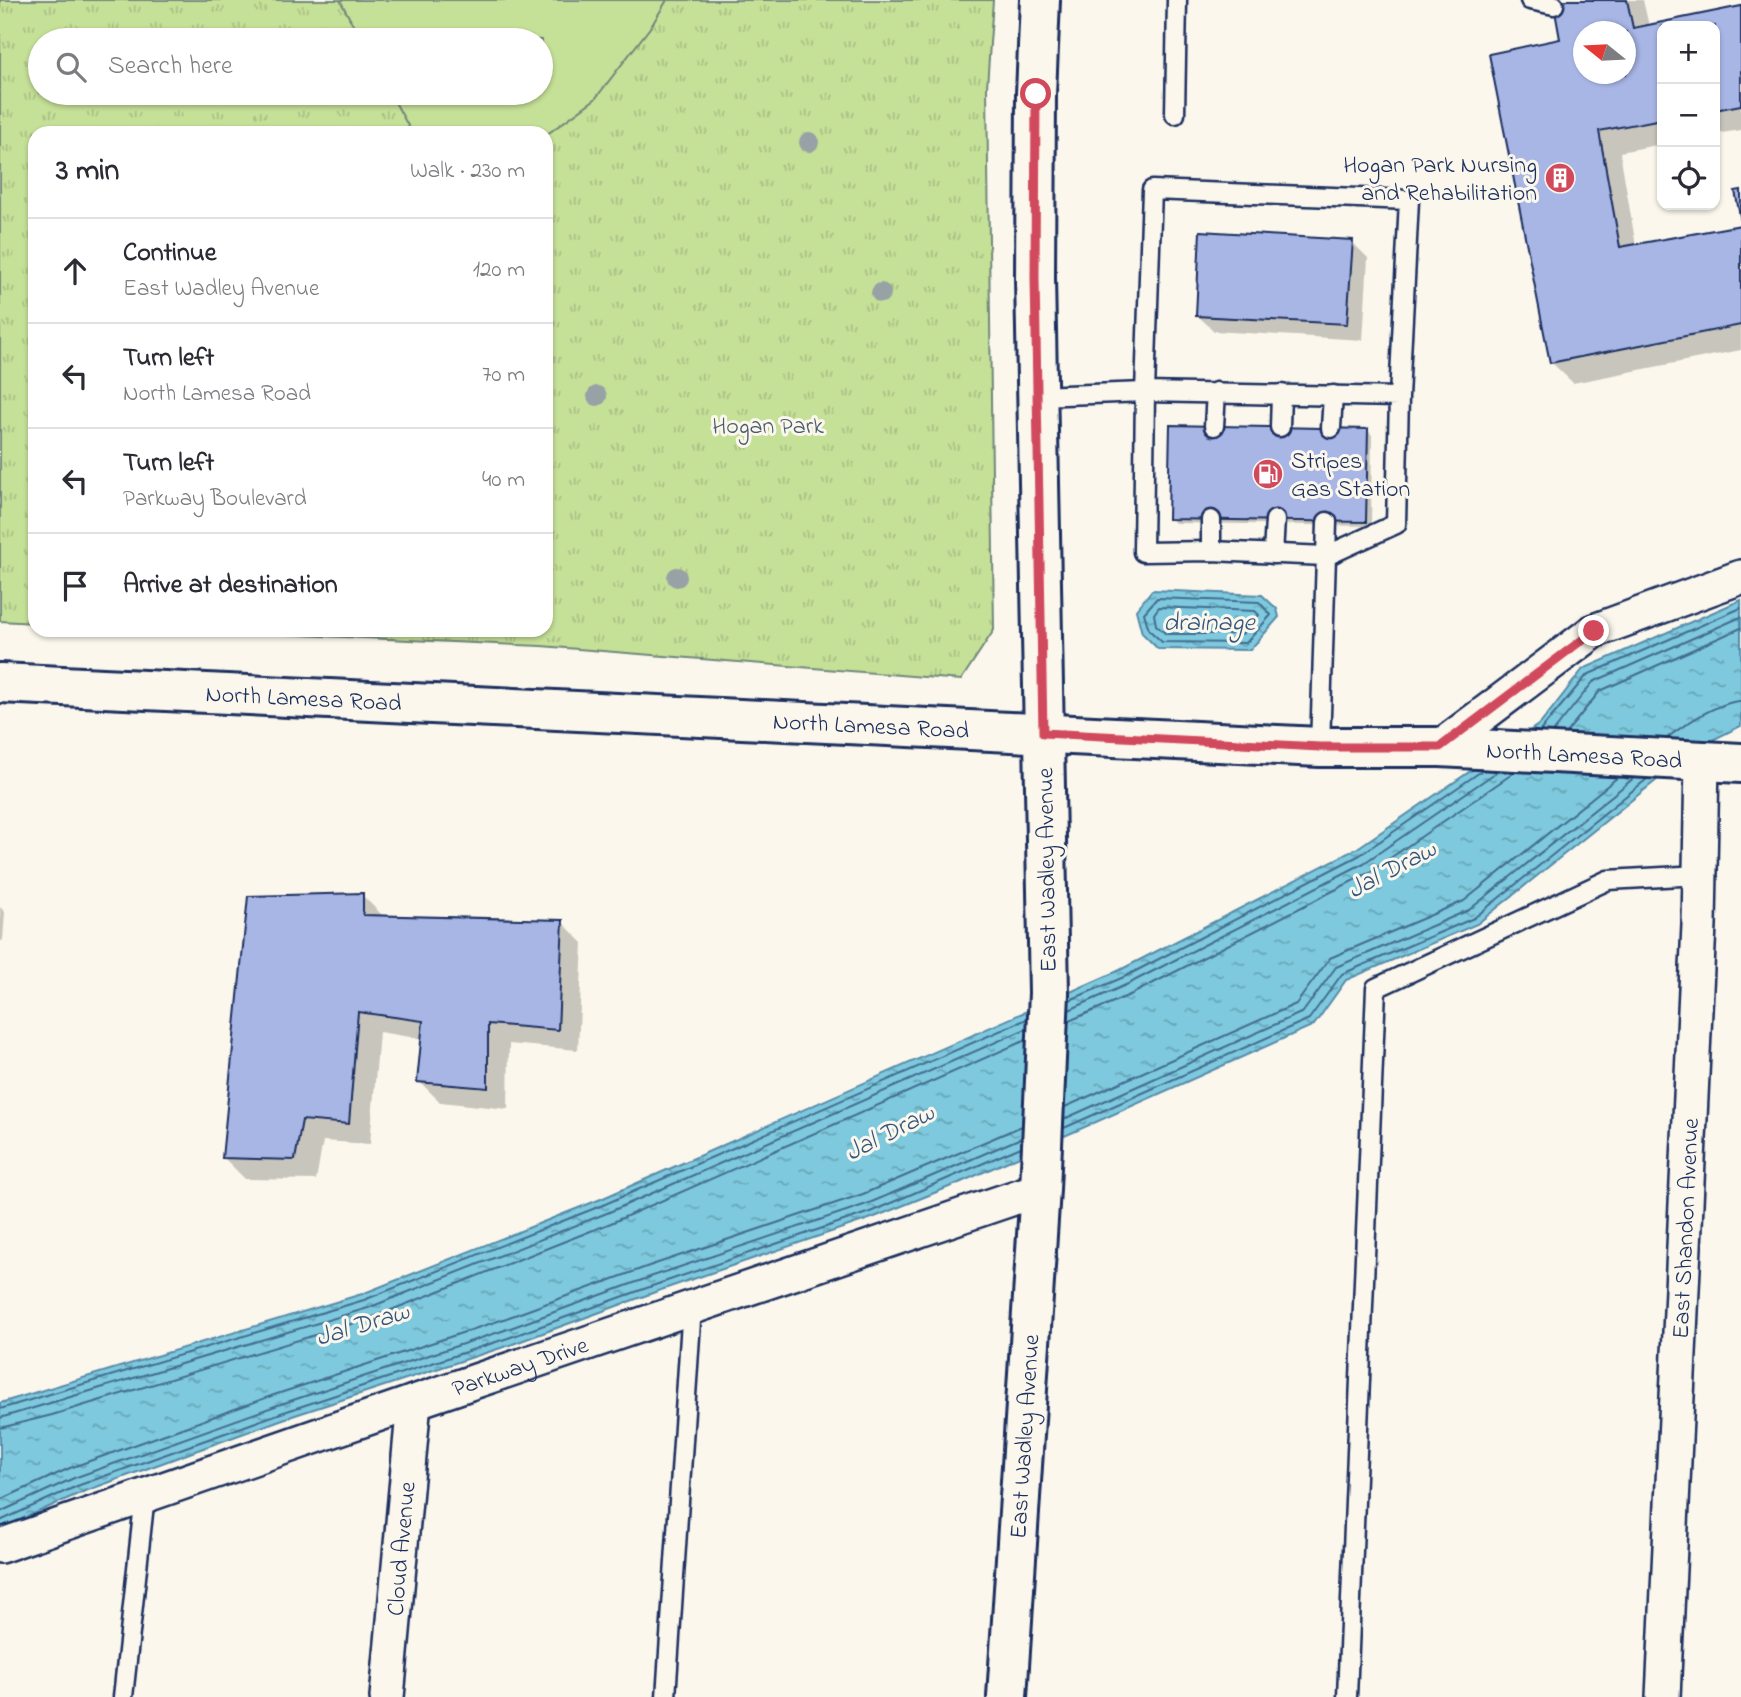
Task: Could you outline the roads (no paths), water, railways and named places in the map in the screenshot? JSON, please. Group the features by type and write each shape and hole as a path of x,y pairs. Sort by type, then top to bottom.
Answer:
{"main road":[{"name":"East Wadley Avenue","path":"1007,1697 1040,1189 1049,993 1037,396 1036,94 1041,0"},
{"name":"North Lamesa Road","path":"0,683 1320,747 1440,747 1741,764"}],"street":[{"path":"1440,747 1594,631 1741,577"},
{"name":"East Shandon Avenue","path":"1663,1697 1700,875 1702,760"},
{"name":"Parkway Drive","path":"0,1546 692,1306 1040,1189"},
{"name":"Cloud Avenue","path":"387,1697 414,1402"}],"lane":[{"path":"1175,114 1177,0"},
{"path":"1530,0 1554,5"},
{"path":"1152,190 1409,200 1396,524 1326,556 1211,551 1143,552 1145,392 1152,190"},
{"path":"1037,396 1216,392 1399,397"},
{"path":"1214,426 1216,392"},
{"path":"1280,427 1282,394"},
{"path":"1331,428 1333,395"},
{"path":"1211,520 1211,551"},
{"path":"1273,554 1275,520"},
{"path":"1320,747 1327,522"},
{"path":"1347,1697 1376,988 1608,880 1700,875"},
{"path":"666,1697 692,1306"},
{"path":"123,1697 145,1495"}],"water":[{"name":"drainage","path":"1152,590 1262,595 1277,609 1279,617 1250,650 1158,649 1142,633 1136,610"},
{"name":"Jal Draw","path":"1741,600 1741,726 1698,747 1477,924 1346,980 1314,1025 959,1183 872,1218 510,1345 283,1419 80,1493 0,1529 0,1403 362,1294 601,1199 1120,970 1356,849 1541,723 1583,669"}],"place":[{"name":"Hogan Park Nursing and Rehabilitation","path":"1560,178"},
{"name":"Stripes Gas Station","path":"1268,474"}],"park label":[{"name":"Hogan Park","path":"768,425"}]}
